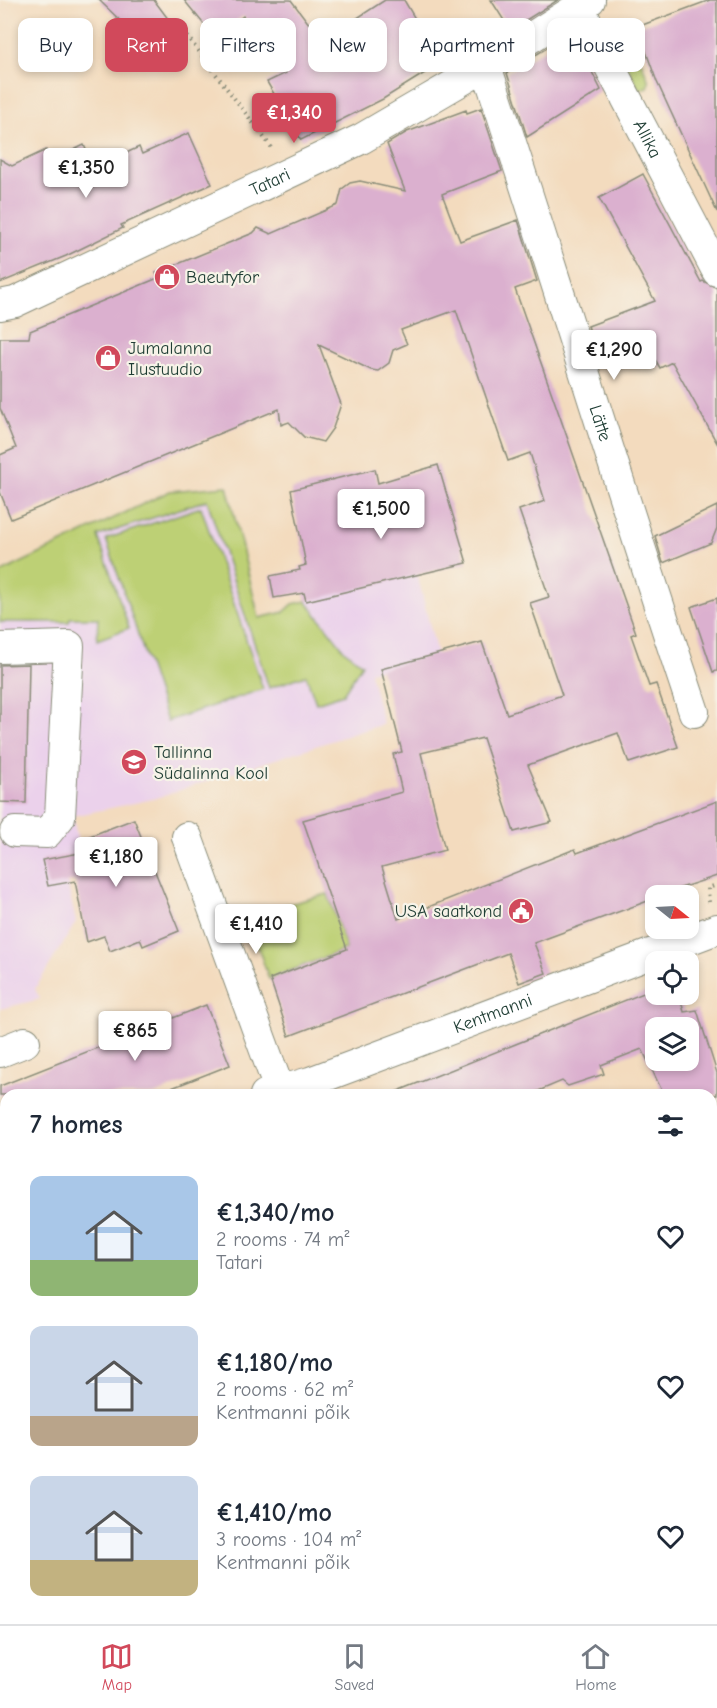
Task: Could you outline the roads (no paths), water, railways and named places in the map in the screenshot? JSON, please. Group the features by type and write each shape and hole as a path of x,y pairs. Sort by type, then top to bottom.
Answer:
{"street":[{"name":"Tatari","path":"535,34 584,3"},
{"name":"Allika","path":"584,3 717,271"},
{"name":"Tatari","path":"0,305 15,302 361,139 476,72"},
{"name":"Lätte","path":"488,72 561,291 652,587 694,712"},
{"path":"0,648 69,646 60,817 47,833 15,832"},
{"path":"188,837 271,1089"},
{"name":"Kentmanni","path":"283,1089 310,1082 715,936"}],"place":[{"name":"Baeutyfor","path":"167,277"},
{"name":"Jumalanna Ilustuudio","path":"108,358"},
{"name":"Tallinna Südalinna Kool","path":"134,762"},
{"name":"USA saatkond","path":"521,911"}]}
